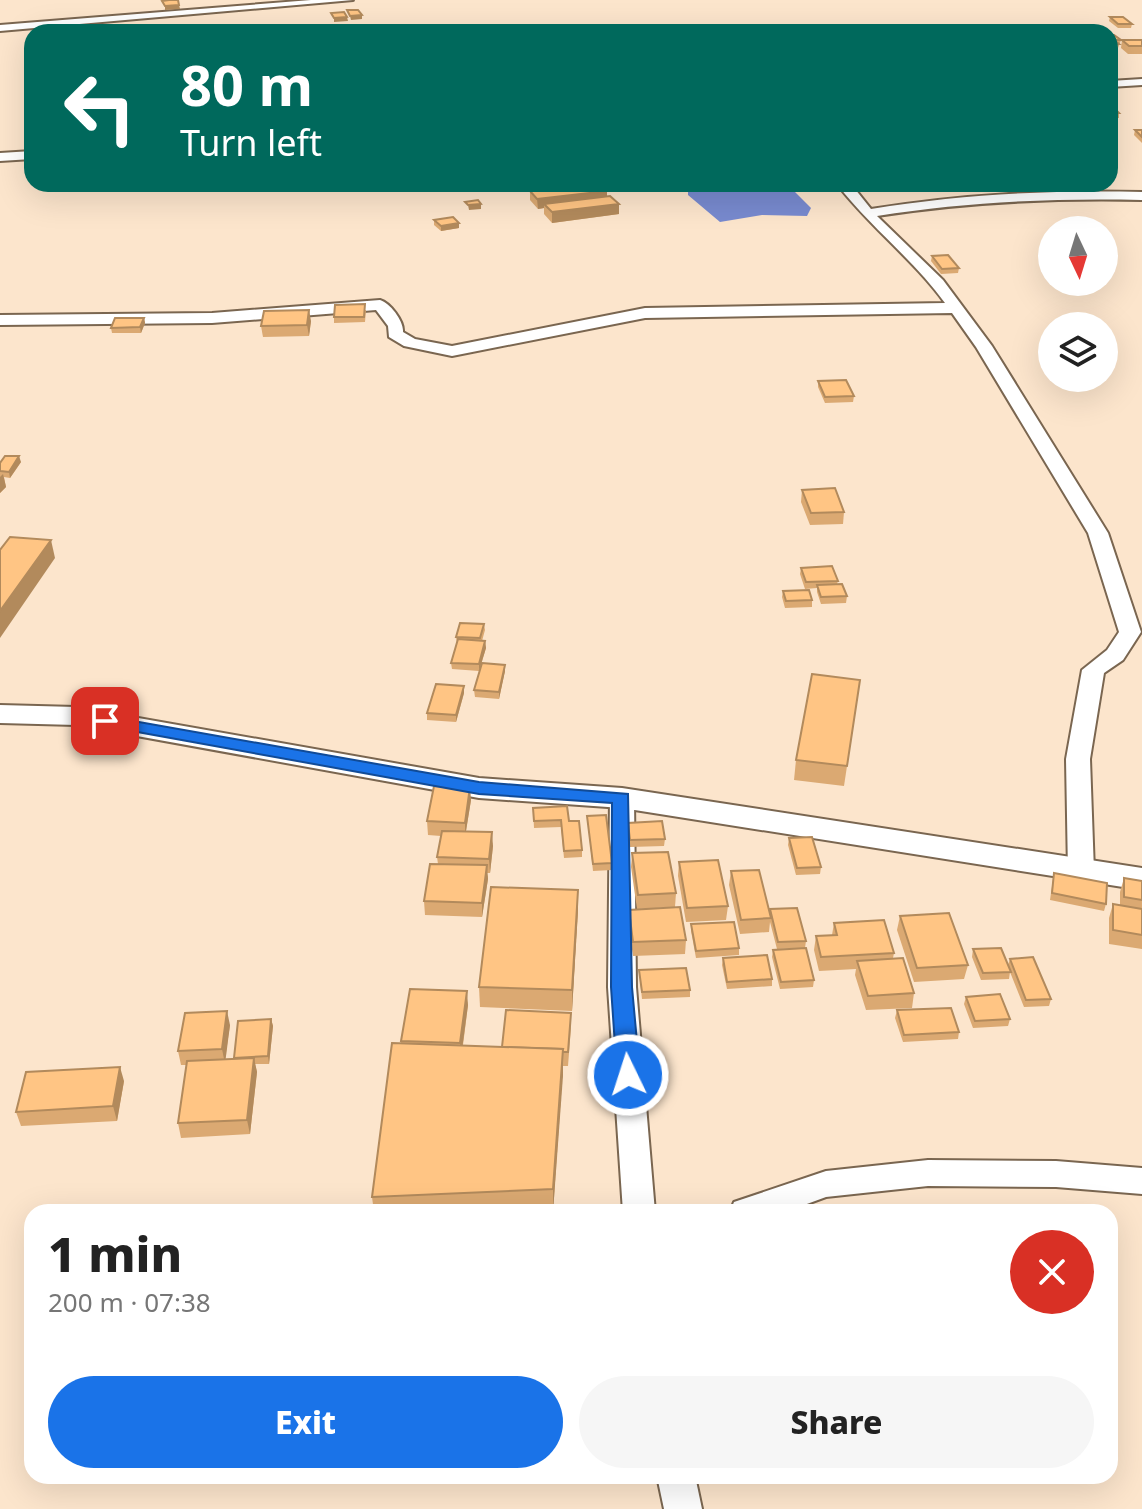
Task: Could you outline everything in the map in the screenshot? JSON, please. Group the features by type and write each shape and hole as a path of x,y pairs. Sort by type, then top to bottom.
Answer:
{"street":[{"path":"50,24 348,0"},
{"path":"0,28 24,26"},
{"path":"1118,84 1142,82"},
{"path":"0,157 24,156"},
{"path":"851,192 914,264 938,283 984,346 1098,533 1130,632 1115,655 1093,670 1078,759 1081,872"},
{"path":"869,213 953,200 1036,194 1142,196"},
{"path":"0,320 212,318 380,305 396,326 395,334 410,343 452,351 661,312 955,308"},
{"path":"0,714 76,716 479,788 622,798 1081,872 1142,879"},
{"path":"622,798 622,987 638,1204"},
{"path":"769,1204 826,1184 928,1173 1056,1174 1142,1181"},
{"path":"678,1484 683,1509"}],"water":[{"path":"688,192 795,192 811,208 807,216 762,215 720,222"}],"building":[{"path":"178,0 179,5 165,6 162,1"},
{"path":"347,10 358,10 362,15 350,16"},
{"path":"344,12 347,17 334,18 331,13"},
{"path":"1110,17 1123,17 1132,24 1118,24"},
{"path":"1122,40 1142,40 1142,46 1129,46"},
{"path":"531,192 598,192 537,199"},
{"path":"610,196 619,204 552,212 544,204"},
{"path":"478,200 481,204 468,205 465,202"},
{"path":"453,217 459,223 441,226 434,220"},
{"path":"948,255 959,268 942,269 932,256"},
{"path":"365,304 364,317 334,317 335,305"},
{"path":"309,310 307,325 261,326 264,311"},
{"path":"115,318 144,318 140,327 111,328"},
{"path":"846,380 854,396 825,397 818,381"},
{"path":"5,456 19,456 9,472 0,471 0,463"},
{"path":"835,488 844,512 811,513 802,490"},
{"path":"10,537 51,540 0,611 0,550"},
{"path":"832,566 838,581 806,582 801,568"},
{"path":"842,584 847,596 821,597 817,585"},
{"path":"809,590 812,600 786,601 783,591"},
{"path":"460,623 484,624 480,638 456,637"},
{"path":"458,639 485,641 479,664 451,663"},
{"path":"482,663 505,665 499,692 474,690"},
{"path":"812,674 860,680 847,766 796,760"},
{"path":"436,684 464,686 456,715 427,713"},
{"path":"434,786 470,787 465,823 427,821"},
{"path":"567,806 569,821 579,821 582,850 564,851 561,820 534,821 533,808"},
{"path":"606,815 612,863 593,864 587,816"},
{"path":"662,821 665,839 630,840 628,823"},
{"path":"442,831 492,832 489,859 437,857"},
{"path":"812,837 821,867 797,868 789,838"},
{"path":"668,852 676,893 638,895 632,853"},
{"path":"718,860 728,906 687,908 679,862"},
{"path":"430,864 487,865 482,903 424,901"},
{"path":"759,870 771,918 741,920 731,871"},
{"path":"1054,873 1107,883 1106,904 1052,893"},
{"path":"1124,878 1142,881 1142,900 1124,897"},
{"path":"491,887 578,890 572,990 479,987"},
{"path":"1113,904 1142,909 1142,935 1113,930"},
{"path":"680,907 686,940 633,942 629,910"},
{"path":"797,908 806,941 778,942 770,909"},
{"path":"949,913 968,965 917,968 900,916"},
{"path":"884,920 894,953 821,957 816,936 837,935 834,923"},
{"path":"734,922 739,948 696,951 691,924"},
{"path":"806,948 814,980 781,982 773,950"},
{"path":"1001,948 1011,972 983,973 973,949"},
{"path":"767,955 772,979 727,982 723,958"},
{"path":"1033,957 1051,999 1026,1000 1010,959"},
{"path":"903,958 914,993 868,996 857,961"},
{"path":"686,968 690,990 642,992 639,970"},
{"path":"410,989 467,991 460,1043 401,1041"},
{"path":"1000,994 1010,1019 975,1021 966,997"},
{"path":"951,1008 959,1032 904,1035 897,1010"},
{"path":"506,1010 571,1013 568,1052 562,1052 563,1049 502,1047"},
{"path":"227,1011 222,1049 178,1051 185,1013"},
{"path":"271,1019 268,1056 234,1058 238,1021"},
{"path":"392,1043 563,1049 553,1189 372,1197"},
{"path":"254,1058 247,1120 178,1123 187,1061"},
{"path":"120,1067 113,1106 16,1112 26,1072"}],"route":[{"path":"105,721 479,788 622,798 622,987 628,1075"}]}
